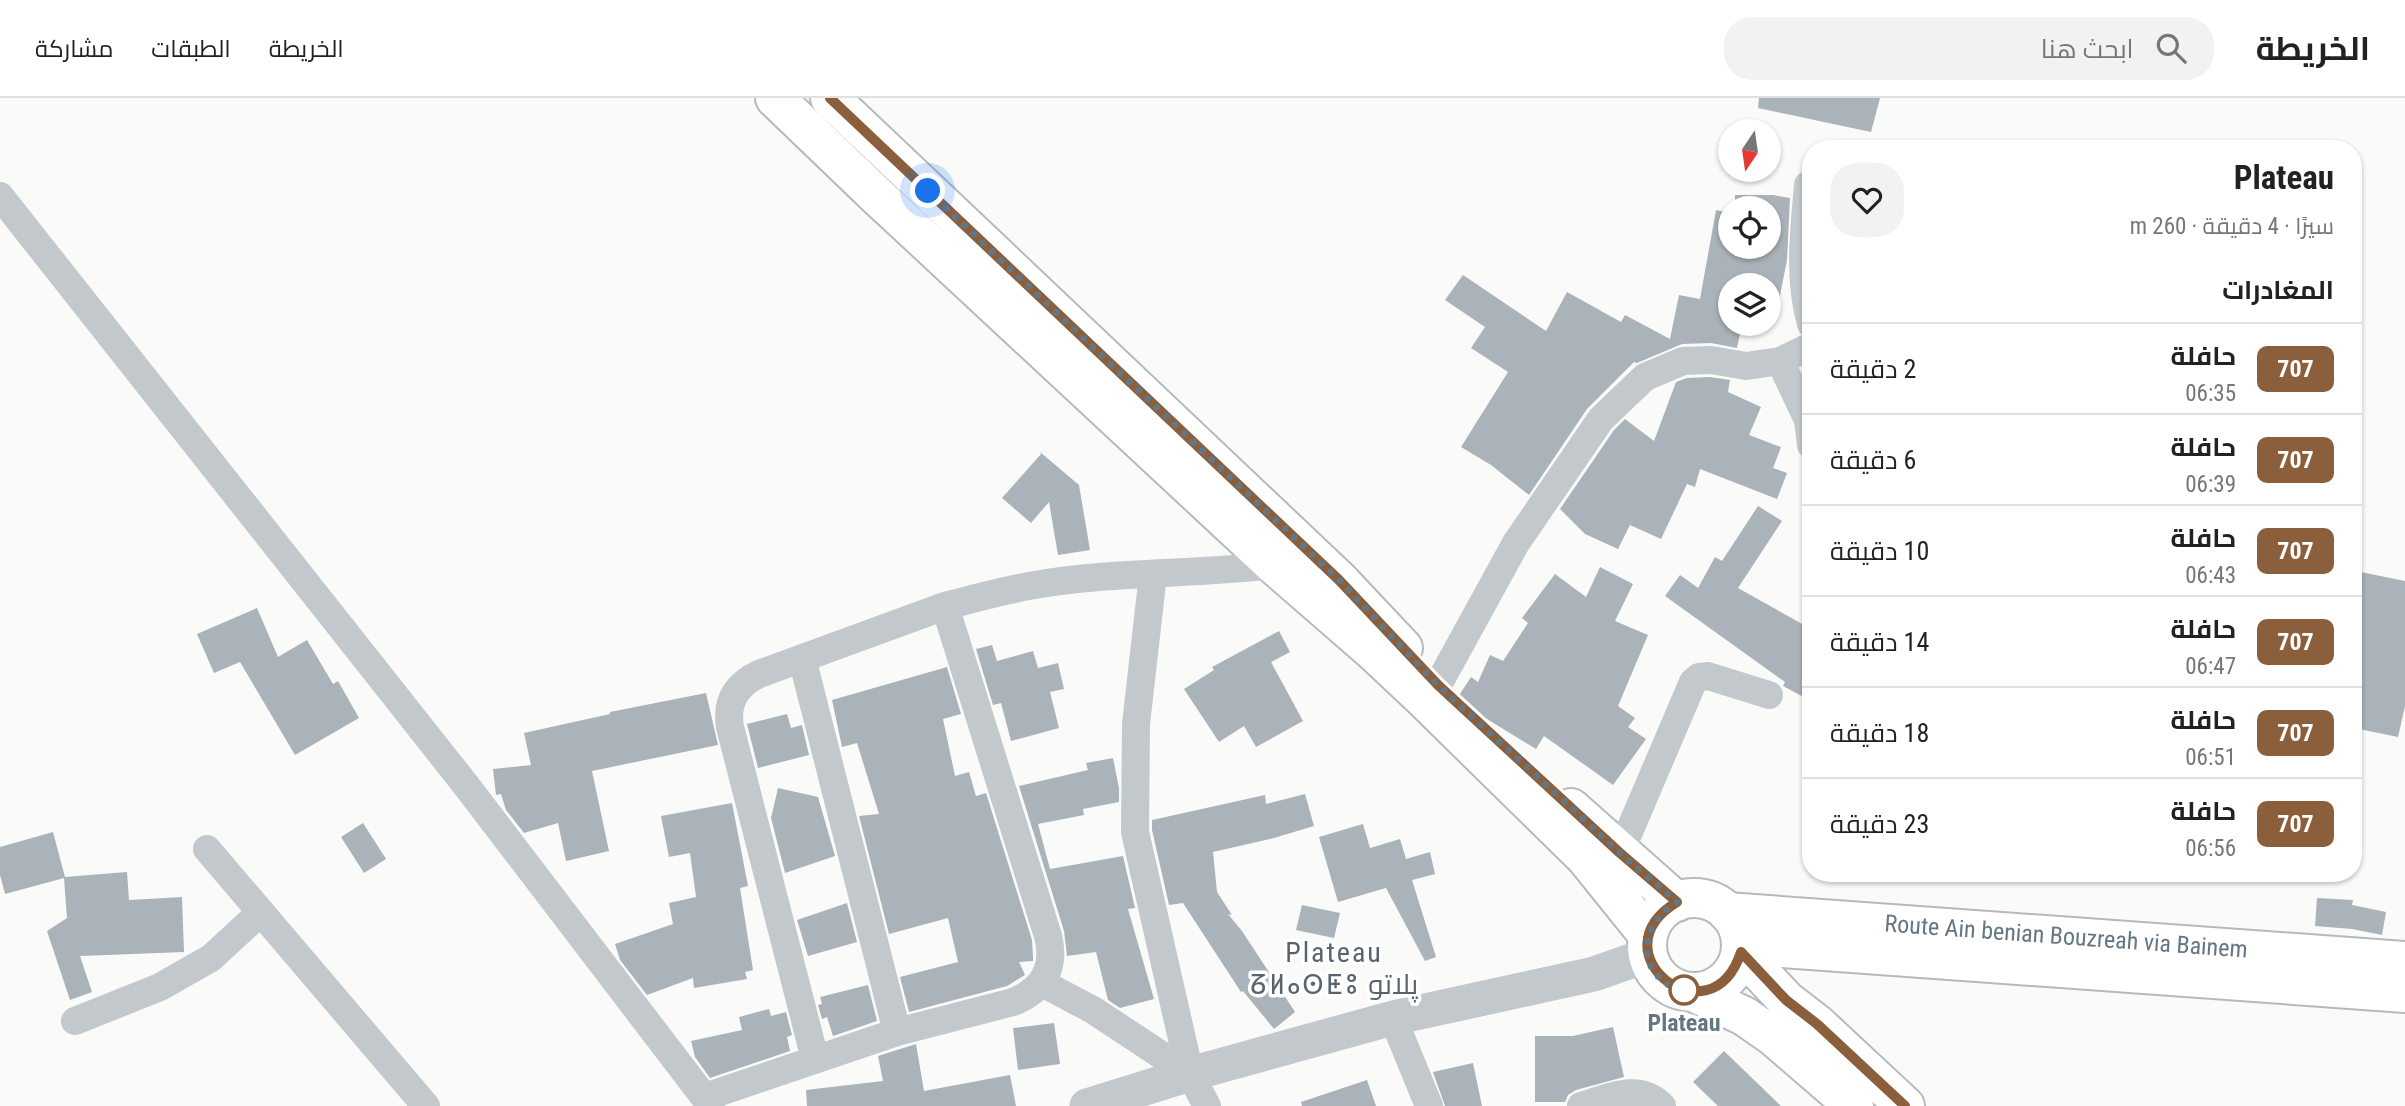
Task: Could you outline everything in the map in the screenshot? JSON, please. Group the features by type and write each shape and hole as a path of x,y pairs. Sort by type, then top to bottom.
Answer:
{"main road":[{"path":"775,98 1274,565 1374,652 1586,858 1648,945 1656,974 1672,987 1693,992 1744,1016 1773,1036 1854,1106"},
{"path":"830,98 1339,580 1438,685 1677,902"},
{"path":"1648,945 1658,915 1677,902 1693,898 1710,901 1786,1000 1817,1024 1905,1106"},
{"path":"1693,992 1710,990 1725,981 1736,968 1737,936"},
{"name":"Route Ain benian Bouzreah via Bainem","path":"1737,936 2405,961"},
{"name":"Route Ain benian Bouzreah via Bainem","path":"1737,936 2405,993"}],"street":[{"path":"0,196 465,784 708,1102 815,1059 897,1032 1026,997 1042,982 1051,964 1048,936 945,606"},
{"path":"1802,250 1802,271"},
{"path":"1438,685 1516,543 1601,419 1636,385 1645,377 1683,361 1711,360 1746,366 1780,361 1802,350"},
{"path":"1780,361 1802,407"},
{"path":"815,1059 728,716 730,705 740,686 759,674 945,606 1028,586 1153,574 1219,572 1274,565"},
{"path":"1153,574 1136,724 1135,832 1190,1074 1207,1106"},
{"path":"802,658 897,1032"},
{"path":"1620,853 1693,682 1699,677 1708,676 1769,695"},
{"path":"207,849 426,1106"},
{"path":"75,1021 160,987 211,958 261,912"},
{"path":"1087,1106 1393,1017 1594,974 1648,945"},
{"path":"1042,982 1132,1035 1190,1074"},
{"path":"1393,1017 1429,1106"},
{"path":"1581,1106 1630,1092 1639,1092 1647,1094 1662,1106"}],"building":[{"path":"1759,98 1880,98 1871,132 1758,108"},
{"path":"1735,195 1779,196 1735,196"},
{"path":"1781,196 1790,198 1787,260 1781,291 1781,273 1718,273 1718,336 1740,336 1737,348 1711,343 1682,344 1634,362 1587,409 1529,495 1491,465 1461,447 1508,372 1471,348 1485,327 1445,300 1463,275 1546,331 1567,292 1621,322 1625,315 1670,339 1679,295 1700,299 1716,210 1718,259 1781,259"},
{"path":"1687,378 1730,380 1728,392 1761,407 1749,435 1781,447 1773,468 1787,473 1777,499 1700,469 1695,487 1687,484 1661,539 1630,525 1618,549 1585,534 1560,509 1614,430 1625,419 1654,441 1676,382"},
{"path":"1040,452 1079,485 1090,550 1058,555 1049,502 1031,523 1002,498"},
{"path":"1758,506 1782,521 1738,588 1802,624 1802,696 1783,686 1785,682 1665,596 1680,575 1698,588 1715,557 1722,561"},
{"path":"1600,567 1633,584 1615,621 1648,635 1618,706 1635,718 1628,727 1646,739 1613,785 1544,736 1536,749 1456,700 1471,677 1478,682 1490,655 1503,661 1528,623 1522,618 1555,574 1586,597"},
{"path":"2362,572 2405,581 2405,706 2398,737 2362,730"},
{"path":"257,608 278,657 307,640 333,684 338,681 359,718 295,755 240,662 214,673 197,634"},
{"path":"1279,631 1290,652 1271,662 1303,721 1256,747 1244,726 1219,742 1184,689 1214,670 1212,667"},
{"path":"992,645 997,661 1033,651 1038,668 1058,663 1064,689 1050,692 1059,728 1011,741 1001,703 993,705 976,649"},
{"path":"947,667 961,714 943,719 955,776 969,772 976,796 986,793 1032,940 1033,961 1019,962 1025,975 1007,986 909,1012 900,977 958,962 948,918 889,934 859,816 879,814 857,743 842,747 832,700"},
{"path":"706,693 718,745 592,771 609,851 566,861 558,823 524,833 506,810 501,794 496,795 493,769 531,765 524,733"},
{"path":"787,714 791,728 802,725 809,755 758,768 747,724"},
{"path":"1113,758 1119,802 1083,809 1084,815 1038,824 1050,869 1123,856 1135,908 1128,909 1154,999 1120,1008 1108,1000 1096,952 1067,956 1064,931 1019,786 1088,770 1086,763"},
{"path":"778,788 818,797 835,856 785,873 771,818"},
{"path":"1305,794 1314,826 1213,852 1217,892 1232,915 1228,914 1295,1012 1274,1029 1243,991 1241,992 1183,903 1169,905 1152,820 1265,795 1266,804"},
{"path":"732,803 748,886 740,888 753,970 745,972 747,979 694,988 693,978 647,995 620,960 615,944 673,924 669,903 696,897 690,853 669,857 661,816"},
{"path":"363,823 386,859 364,873 341,837"},
{"path":"1363,824 1370,848 1400,839 1406,859 1430,852 1435,874 1412,880 1436,957 1425,961 1386,888 1338,902 1319,837"},
{"path":"53,832 65,877 127,872 129,900 182,897 184,952 80,956 92,992 70,1000 47,931 67,918 64,878 5,894 0,875 0,847"},
{"path":"2317,898 2353,900 2352,905 2386,912 2382,935 2315,926"},
{"path":"847,903 857,942 808,956 797,920"},
{"path":"1302,905 1340,913 1334,938 1296,930"},
{"path":"868,985 877,1021 833,1036 827,1017 822,1019 818,1005 822,1004 820,997"},
{"path":"769,1009 771,1016 786,1012 792,1035 787,1037 790,1051 710,1078 695,1057 691,1041 742,1030 739,1017"},
{"path":"1054,1023 1060,1064 1018,1070 1013,1028"},
{"path":"1613,1027 1624,1077 1576,1090 1568,1095 1565,1102 1535,1102 1535,1036 1573,1036"},
{"path":"916,1044 924,1091 1010,1075 1016,1106 807,1106 806,1090 883,1081 878,1056"},
{"path":"1724,1051 1781,1106 1718,1106 1693,1082"},
{"path":"1473,1063 1482,1106 1445,1106 1433,1072"},
{"path":"1367,1080 1376,1106 1302,1106 1301,1102"}],"bus line":[{"name":"707","path":"830,98 1339,580 1438,685 1677,902 1664,910 1654,921 1648,935 1648,955 1656,974 1672,987 1693,992 1710,990 1725,981 1736,968 1741,952 1786,1000 1817,1024 1905,1106"}],"place":[{"name":"Plateau","path":"1684,990"}],"district":[{"name":"Plateau ⵒⵍⴰⵙⵟⵓ پلاتو","path":"1334,968"}],"route":[{"path":"928,191 1339,580 1438,685 1677,902 1664,910 1654,921 1648,935 1648,955 1656,974 1672,987 1693,992 1684,990"}]}
